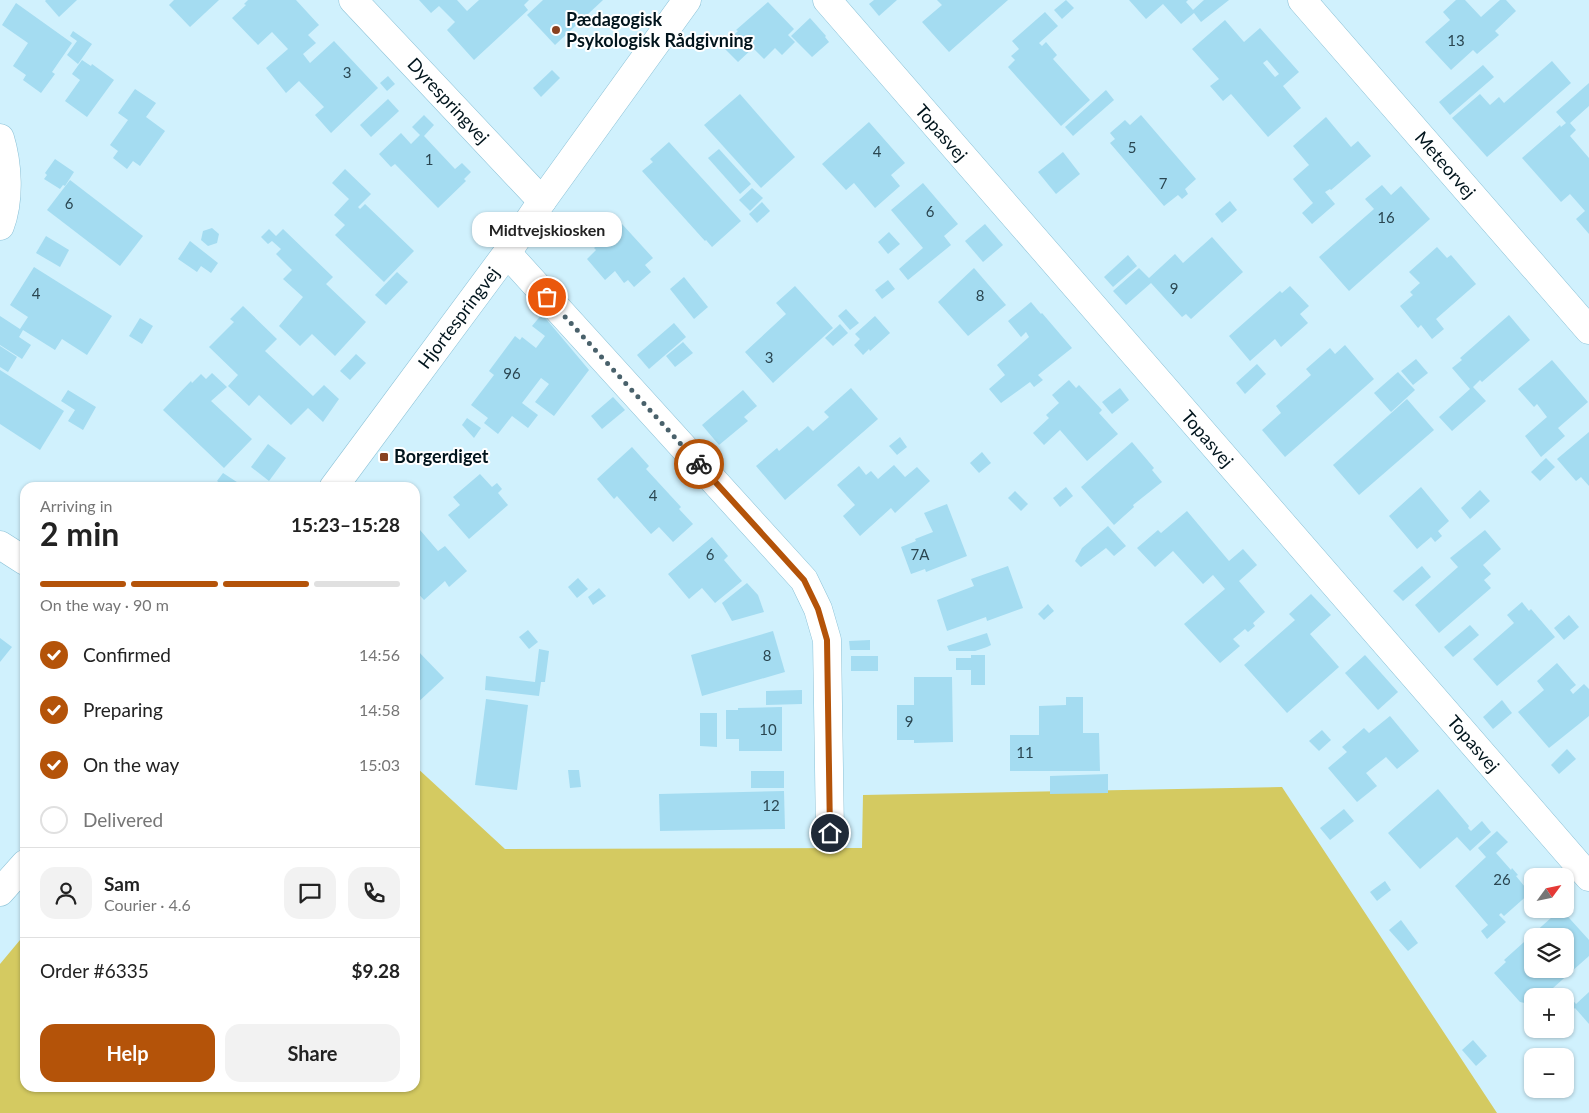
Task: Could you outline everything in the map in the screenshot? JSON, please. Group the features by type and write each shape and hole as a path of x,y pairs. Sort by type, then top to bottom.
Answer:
{"street":[{"name":"Dyrespringvej","path":"354,0 542,201"},
{"name":"Hjortespringvej","path":"337,482 507,253 542,201 687,0"},
{"name":"Topasvej","path":"827,0 1589,876"},
{"name":"Meteorvej","path":"1302,0 1589,330"},
{"path":"0,138 4,153 7,187 0,226"},
{"path":"507,253 804,580 818,609 827,640 830,833"},
{"path":"0,545 20,558"},
{"path":"0,892 20,870"}],"shaded area":[{"path":"420,771 505,849 862,848 863,795 1282,787 1497,1113 0,1113 0,964 20,940 20,1092 420,1092"}],"building":[{"path":"46,0 77,0 59,17"},
{"path":"174,0 219,0 190,27 169,5"},
{"path":"248,0 296,0 319,25 308,35 316,43 303,54 310,63 334,41 378,88 331,133 315,115 324,107 299,81 286,93 266,68 288,49 272,32 258,45 232,18 246,5 244,4"},
{"path":"419,0 457,0 467,11 479,0 529,0 524,5 528,10 474,60 447,30 455,22 439,6 431,13"},
{"name":"Pædagogisk Psykologisk Rådgivning","path":"543,0 603,0 555,45 527,15"},
{"path":"874,0 897,0 879,16 869,4"},
{"path":"937,0 1008,0 949,52 922,22 942,5"},
{"path":"1066,0 1074,8 1062,19 1054,10"},
{"path":"1129,0 1188,0 1186,2 1193,10 1204,0 1229,0 1201,22 1194,13 1181,24 1163,4 1146,19"},
{"path":"1456,0 1465,0 1481,17 1500,0 1506,0 1516,11 1495,31 1499,35 1477,54 1473,50 1451,70 1425,42 1450,20 1443,12"},
{"path":"768,2 794,29 788,35 795,42 782,55 775,48 764,59 753,48 738,62 722,46 738,31 736,30"},
{"path":"16,3 72,43 52,72 55,74 41,93 23,80 26,75 13,66 28,43 2,25"},
{"path":"1045,12 1058,26 1039,43 1042,46 1046,42 1057,55 1053,59 1090,100 1061,126 1008,67 1015,60 1011,56 1019,49 1012,41"},
{"path":"810,18 829,42 812,57 791,36"},
{"path":"1225,20 1244,42 1260,28 1299,72 1283,86 1301,108 1268,137 1231,94 1223,101 1210,86 1219,79 1192,49","holes":["1267,60 1279,74 1275,77 1263,63"]},
{"path":"73,31 92,44 78,64 67,55 77,41 70,36"},
{"path":"82,60 91,66 92,64 114,80 87,117 65,101 80,80 72,74"},
{"path":"1552,61 1571,83 1487,157 1452,118 1480,94 1490,105 1499,97 1504,103"},
{"path":"1483,65 1494,77 1450,115 1439,102"},
{"path":"552,70 560,78 541,97 533,88"},
{"path":"388,76 395,84 387,91 380,83"},
{"path":"1589,83 1589,106 1570,123 1576,130 1570,136 1589,158 1589,234 1576,219 1585,211 1570,194 1561,202 1522,158 1560,125 1561,127 1566,123 1556,112"},
{"path":"135,89 156,103 146,117 165,131 140,166 133,161 127,169 113,158 118,151 110,145 128,120 118,113"},
{"path":"1106,90 1114,100 1073,136 1065,127"},
{"path":"740,94 795,157 761,188 704,125"},
{"path":"388,99 399,111 371,137 360,125"},
{"path":"424,115 434,125 424,136 455,169 462,163 471,172 464,179 466,181 438,208 395,164 391,167 379,154 401,133 411,144 420,135 412,127"},
{"path":"1141,115 1196,179 1185,189 1188,194 1182,199 1178,195 1164,206 1110,143 1115,139 1110,133 1125,120 1130,125"},
{"path":"1326,117 1351,147 1358,141 1371,156 1331,190 1325,192 1335,204 1312,224 1302,213 1313,203 1293,179 1309,165 1293,146"},
{"path":"869,122 905,163 891,175 900,186 875,208 854,183 846,190 822,164"},
{"path":"669,142 741,221 712,247 642,171 653,162 650,159"},
{"path":"719,149 751,184 740,194 708,158"},
{"path":"1063,152 1080,174 1056,194 1038,172"},
{"path":"55,159 74,172 65,186 63,185 60,189 44,179 47,175 45,173"},
{"path":"345,169 371,194 358,207 360,209 365,204 414,251 384,282 335,235 345,225 334,215 349,199 332,183"},
{"path":"70,180 143,236 120,266 47,210"},
{"path":"923,183 958,224 944,236 951,245 908,280 899,269 923,248 891,210"},
{"path":"1382,185 1391,195 1401,186 1430,219 1349,291 1319,257 1374,209 1365,199"},
{"path":"752,188 763,198 750,211 739,200"},
{"path":"1230,201 1237,210 1222,223 1215,214"},
{"path":"762,202 770,211 757,223 749,214"},
{"path":"622,224 653,258 645,265 651,272 634,287 628,280 624,283 615,271 605,280 587,259 596,250 594,248"},
{"path":"985,224 1003,245 983,262 965,241"},
{"path":"212,228 219,234 217,243 208,246 201,240 203,231"},
{"path":"269,229 276,236 283,229 333,277 326,284 366,322 335,356 312,334 300,346 279,326 303,297 283,279 292,270 276,254 281,249 272,241 268,244 261,237"},
{"path":"889,232 900,244 888,254 878,242"},
{"path":"46,236 69,250 60,267 36,253"},
{"path":"1212,237 1243,272 1191,319 1186,314 1182,317 1151,283 1126,305 1113,291 1139,268 1149,278 1175,254 1183,263"},
{"path":"190,241 218,263 211,273 201,266 197,272 178,259"},
{"path":"1437,247 1447,258 1451,255 1476,284 1436,319 1444,329 1432,339 1421,325 1418,328 1400,306 1413,295 1410,292 1420,283 1409,272"},
{"path":"1128,255 1137,266 1113,287 1104,277"},
{"path":"34,267 112,316 87,355 62,339 55,350 23,330 19,337 31,345 22,359 0,345 0,316 20,329 28,317 10,305"},
{"path":"974,268 1006,305 968,336 938,302"},
{"path":"397,272 408,282 386,305 375,295"},
{"path":"684,277 708,307 694,319 670,289"},
{"path":"888,280 895,289 882,299 875,290"},
{"path":"795,286 833,328 773,383 745,352 786,314 776,303"},
{"path":"1290,286 1309,306 1300,314 1308,323 1281,347 1275,339 1250,361 1229,336 1280,291 1282,293"},
{"path":"1031,302 1072,348 1038,375 1043,380 1034,387 1030,382 1001,403 989,389 1005,375 997,365 1029,337 1026,332 1021,337 1008,321"},
{"path":"243,306 277,339 265,351 313,396 324,385 339,399 323,422 308,408 291,425 259,395 249,406 228,386 238,375 209,347 234,322 230,319"},
{"path":"846,309 859,323 850,330 838,316"},
{"path":"542,314 589,370 554,416 535,402 549,384 541,378 522,403 538,415 528,428 512,416 498,434 484,423 488,418 471,405 494,375 489,371 515,336 520,340 522,337 536,348 545,336 532,326"},
{"path":"1509,315 1530,340 1482,382 1480,380 1473,387 1486,401 1452,431 1439,417 1470,389 1452,368 1462,360 1460,358"},
{"path":"875,316 890,333 863,355 854,345 860,339 855,334"},
{"path":"140,318 153,326 142,344 129,336"},
{"path":"674,323 686,337 649,369 637,355"},
{"path":"840,324 848,333 833,346 825,338"},
{"path":"683,342 693,353 675,367 666,356"},
{"path":"1345,345 1374,379 1285,457 1262,430 1281,413 1276,406 1311,375 1306,369 1330,348 1335,354"},
{"path":"0,346 17,357 8,372 0,367"},
{"path":"356,354 366,363 350,380 340,371"},
{"path":"1416,359 1428,373 1413,385 1401,371"},
{"path":"1552,360 1588,402 1558,428 1565,436 1541,457 1525,436 1547,417 1537,404 1534,407 1518,389"},
{"path":"1257,364 1266,374 1245,394 1236,383"},
{"path":"0,370 64,411 40,450 0,424"},
{"path":"1398,372 1415,390 1391,412 1374,393"},
{"path":"212,373 227,387 211,401 252,439 224,468 163,410 191,381 192,383 201,374 206,379"},
{"path":"1069,380 1076,388 1079,385 1102,410 1099,413 1118,434 1087,461 1060,430 1044,445 1033,433 1049,418 1046,415 1059,403 1052,395"},
{"path":"851,388 878,419 785,500 756,466 777,448 779,451 808,426 813,431 829,417 824,412"},
{"path":"1120,388 1129,400 1112,414 1102,402"},
{"path":"68,390 96,407 83,430 68,421 75,410 61,401"},
{"path":"743,390 757,406 744,417 748,421 719,445 702,425"},
{"path":"613,397 625,410 602,429 591,416"},
{"path":"1407,399 1434,430 1359,495 1333,465"},
{"path":"467,418 481,428 474,438 462,425"},
{"path":"1589,432 1589,486 1581,477 1576,481 1557,459"},
{"path":"900,437 907,447 897,455 889,446"},
{"path":"1132,442 1154,468 1152,470 1162,482 1133,505 1134,507 1114,525 1081,487"},
{"path":"268,444 286,458 269,481 251,467"},
{"path":"632,447 649,466 646,469 681,507 679,509 693,524 673,542 659,527 651,534 617,496 614,499 597,479"},
{"path":"982,452 991,463 979,473 970,463"},
{"path":"1546,458 1555,467 1540,481 1531,472"},
{"path":"894,465 905,477 917,467 930,481 895,513 891,508 860,536 843,516 855,505 837,485 859,466 866,475 871,471 878,479"},
{"path":"223,473 237,482 218,482 217,481"},
{"path":"480,474 492,487 497,483 502,489 498,493 508,505 469,539 448,515 460,505 453,497"},
{"path":"1066,487 1073,496 1060,507 1053,498"},
{"path":"1421,487 1449,521 1438,531 1442,536 1435,542 1431,537 1417,549 1389,516"},
{"path":"1480,490 1490,501 1470,519 1461,508"},
{"path":"1015,491 1028,504 1021,511 1008,498"},
{"path":"947,504 967,556 926,572 925,569 911,574 901,547 933,532 924,513"},
{"path":"1187,511 1229,561 1243,549 1257,565 1239,581 1265,612 1253,623 1255,626 1248,632 1245,629 1233,639 1240,646 1220,663 1184,624 1225,589 1213,575 1203,584 1173,551 1155,567 1137,548 1158,530 1161,533"},
{"path":"1108,526 1126,546 1114,556 1106,548 1081,567 1075,561 1082,548"},
{"path":"420,530 438,551 445,546 467,571 449,587 445,581 424,600 420,596"},
{"path":"1485,530 1501,549 1483,565 1491,574 1484,580 1491,588 1439,633 1415,605 1458,567 1450,558"},
{"path":"712,537 728,556 724,560 742,581 715,603 702,588 689,599 668,574"},
{"path":"1008,566 1023,608 987,621 986,617 947,631 937,600 974,586 971,579"},
{"path":"1422,566 1431,577 1403,601 1393,591"},
{"path":"578,578 588,589 577,598 568,587"},
{"path":"747,583 758,595 764,612 732,621 722,603"},
{"path":"599,588 606,596 593,605 588,597"},
{"path":"1311,594 1331,615 1310,634 1339,667 1287,713 1244,665 1295,620 1289,614"},
{"path":"1522,602 1529,611 1531,609 1555,637 1497,686 1473,659 1514,623 1507,615"},
{"path":"1048,604 1054,611 1044,620 1038,614"},
{"path":"1569,615 1579,627 1564,640 1554,628"},
{"path":"1470,625 1479,635 1453,657 1444,647"},
{"path":"528,630 538,642 529,649 519,637"},
{"path":"773,631 785,672 702,696 691,655"},
{"path":"987,633 991,645 975,651 949,651 947,646"},
{"path":"0,638 12,647 0,662"},
{"path":"870,640 870,650 850,650 849,641"},
{"path":"539,649 549,651 545,682 541,682 539,696 485,690 486,676 535,682"},
{"path":"420,653 444,678 420,700"},
{"path":"971,655 985,655 985,685 971,685 971,670 956,670 956,658 971,658"},
{"path":"1365,655 1398,692 1378,710 1345,673"},
{"path":"851,656 878,656 878,671 851,671"},
{"path":"1557,663 1576,685 1570,690 1573,694 1584,684 1589,689 1589,716 1549,748 1518,712 1544,690 1537,681"},
{"path":"914,677 952,677 953,742 914,743 914,740 897,740 897,705 914,705"},
{"path":"802,690 802,704 766,705 766,691"},
{"path":"1066,697 1083,697 1083,733 1099,733 1100,771 1010,771 1010,735 1039,735 1039,706 1066,705"},
{"path":"486,699 528,705 517,790 475,785"},
{"path":"1502,700 1512,713 1493,729 1483,717"},
{"path":"782,707 782,751 739,751 739,739 726,739 726,710"},
{"path":"700,713 717,713 717,747 700,746"},
{"path":"1390,716 1419,751 1397,769 1386,757 1366,773 1377,786 1357,802 1328,768 1347,752 1342,747 1364,728 1369,733"},
{"path":"1322,730 1331,740 1319,751 1309,741"},
{"path":"1567,749 1576,759 1559,774 1551,765"},
{"path":"568,770 579,770 581,787 570,788"},
{"path":"751,771 784,771 784,788 751,788"},
{"path":"1108,774 1108,793 1050,794 1050,776"},
{"path":"1438,789 1469,826 1468,828 1471,831 1482,821 1491,832 1470,851 1457,837 1420,869 1388,833"},
{"path":"784,791 785,829 660,831 659,794"},
{"path":"1344,809 1354,821 1330,840 1320,828"},
{"path":"1497,831 1508,842 1496,853 1518,875 1516,876 1524,886 1524,898 1504,916 1501,913 1499,915 1506,922 1487,939 1481,931 1488,925 1455,886 1486,857 1478,848"},
{"path":"1385,881 1391,890 1377,901 1370,892"},
{"path":"1551,918 1569,918 1589,940 1589,956 1574,969 1574,928 1540,928"},
{"path":"1401,920 1418,943 1408,951 1389,930"},
{"path":"1524,942 1524,978 1564,978 1553,988 1524,988 1524,1003 1520,1002 1494,973 1506,962 1504,960"},
{"path":"1589,992 1589,1024 1574,1009 1574,1002 1576,1004"},
{"path":"1473,1040 1487,1056 1476,1066 1462,1050"}],"way so far":[{"path":"547,297 699,464"}],"place":[{"name":"Pædagogisk Psykologisk Rådgivning","path":"556,30"},
{"name":"Midtvejskiosken","path":"547,297"},
{"name":"Borgerdiget","path":"384,457"}],"route":[{"path":"699,464 804,580 818,609 827,640 830,833"}]}
